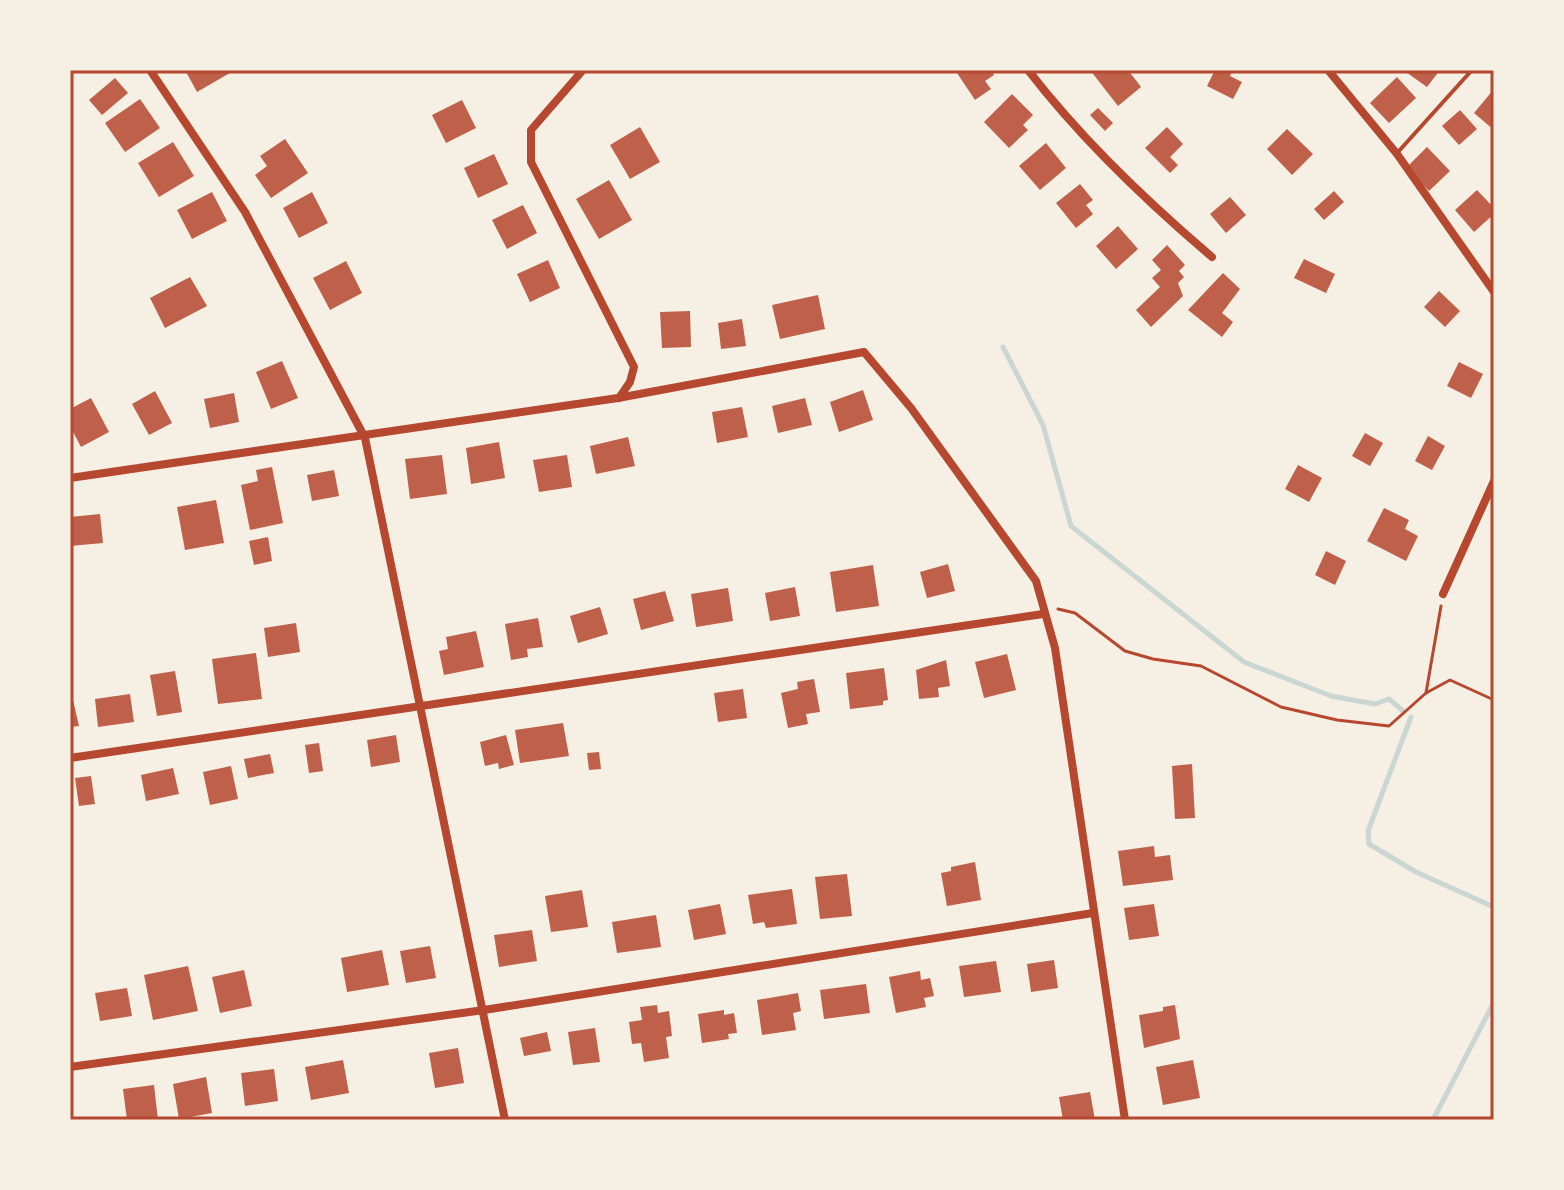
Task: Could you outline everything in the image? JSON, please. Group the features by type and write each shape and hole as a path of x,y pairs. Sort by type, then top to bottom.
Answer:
{"street":[{"path":"150,70 245,212 365,438 423,708 505,1120"},
{"path":"583,70 531,130 531,162 634,367 630,382 618,398"},
{"path":"1028,70 1054,104 1147,202 1212,257"},
{"path":"1328,70 1397,154 1494,292"},
{"path":"70,478 365,438 618,398 864,352 911,408 1036,581 1055,648 1125,1120"},
{"path":"1443,594 1494,481"},
{"path":"70,758 1043,614"},
{"path":"70,1067 484,1010 1093,913"}],"lane":[{"path":"1397,154 1472,70"}],"path":[{"path":"1426,693 1443,594"},
{"path":"1043,614 1063,607 1125,651 1153,659 1201,666 1281,707 1315,716 1389,726 1443,682 1456,681 1494,700"}],"building":[{"path":"185,70 235,70 197,92"},
{"path":"955,70 991,70 994,75 985,81 991,89 975,100"},
{"path":"1090,70 1128,70 1141,87 1118,106"},
{"path":"1215,70 1233,70 1230,76 1242,82 1233,99 1207,86"},
{"path":"1403,70 1440,70 1427,87"},
{"path":"1397,77 1416,98 1389,123 1370,103"},
{"path":"115,78 128,93 102,115 89,100"},
{"path":"1494,89 1494,130 1474,113"},
{"path":"1012,94 1033,115 1023,125 1028,130 1009,148 984,122"},
{"path":"140,99 160,128 125,152 105,123"},
{"path":"462,100 476,128 446,143 432,115"},
{"path":"1098,108 1113,123 1105,131 1090,115"},
{"path":"1460,110 1477,129 1459,145 1442,126"},
{"path":"640,127 660,162 630,179 610,145"},
{"path":"1167,127 1183,144 1170,157 1178,165 1170,173 1145,148"},
{"path":"1287,129 1313,154 1292,175 1267,149"},
{"path":"285,139 308,173 271,198 255,175 267,166 260,156"},
{"path":"173,142 194,176 159,197 138,163"},
{"path":"1046,143 1066,168 1040,190 1019,166"},
{"path":"1427,147 1450,171 1429,191 1407,167"},
{"path":"494,154 508,184 478,198 464,168"},
{"path":"609,180 632,220 599,239 576,199"},
{"path":"1080,184 1093,200 1086,205 1093,214 1076,228 1056,203"},
{"path":"1477,190 1494,208 1494,214 1474,232 1455,210"},
{"path":"1334,191 1344,202 1324,220 1314,209"},
{"path":"212,192 227,221 192,239 177,210"},
{"path":"312,192 328,223 299,238 283,208"},
{"path":"1230,197 1246,215 1226,233 1210,214"},
{"path":"523,205 537,233 507,249 492,220"},
{"path":"1118,226 1138,249 1116,269 1096,246"},
{"path":"1167,245 1185,265 1179,271 1184,277 1178,283 1183,296 1151,327 1136,310 1160,287 1152,278 1161,270 1152,260"},
{"path":"1304,259 1335,274 1326,293 1294,278"},
{"path":"548,260 560,288 530,302 517,274"},
{"path":"346,261 362,293 330,310 313,278"},
{"path":"1223,273 1240,289 1222,313 1233,322 1222,337 1188,310"},
{"path":"190,277 207,306 165,328 150,298"},
{"path":"1439,291 1460,311 1445,327 1424,307"},
{"path":"818,295 825,329 780,339 772,305"},
{"path":"690,311 691,347 662,348 660,312"},
{"path":"742,319 746,346 721,349 718,323"},
{"path":"282,361 298,398 271,409 256,372"},
{"path":"1459,362 1483,374 1471,398 1447,386"},
{"path":"863,390 873,420 839,432 830,402"},
{"path":"155,391 172,423 149,435 132,404"},
{"path":"234,393 239,422 210,428 204,399"},
{"path":"91,398 109,432 81,447 70,426 70,409"},
{"path":"805,398 812,425 778,433 772,406"},
{"path":"742,407 748,437 717,443 712,412"},
{"path":"1365,433 1383,443 1370,466 1352,456"},
{"path":"1428,436 1445,446 1432,470 1415,461"},
{"path":"628,437 635,466 596,474 590,446"},
{"path":"499,442 505,478 471,484 466,448"},
{"path":"442,455 447,494 410,499 405,459"},
{"path":"567,455 572,487 539,492 533,460"},
{"path":"1298,465 1322,478 1309,502 1285,489"},
{"path":"272,467 283,523 250,530 241,485 258,481 256,470"},
{"path":"334,470 339,496 312,501 307,475"},
{"path":"216,500 224,543 185,550 177,507"},
{"path":"1384,508 1409,520 1405,529 1418,536 1406,561 1367,541"},
{"path":"100,514 103,543 70,546 70,517"},
{"path":"268,537 272,561 254,565 249,541"},
{"path":"1326,551 1346,561 1335,585 1315,575"},
{"path":"948,564 955,591 927,598 920,572"},
{"path":"873,565 879,606 836,612 830,572"},
{"path":"795,587 800,616 770,621 765,593"},
{"path":"728,588 733,621 696,627 691,594"},
{"path":"665,591 674,621 641,630 633,599"},
{"path":"600,607 608,634 578,643 570,616"},
{"path":"538,618 543,647 527,649 528,657 511,660 505,624"},
{"path":"296,623 300,652 268,657 264,628"},
{"path":"476,631 484,667 444,675 439,651 448,649 446,637"},
{"path":"256,653 262,699 218,704 212,659"},
{"path":"1007,654 1016,690 984,698 975,662"},
{"path":"946,660 950,686 938,688 939,697 919,699 916,670"},
{"path":"884,668 888,700 883,701 883,705 850,709 846,673"},
{"path":"175,671 182,712 157,716 150,675"},
{"path":"814,679 820,712 806,714 808,724 788,728 781,693 798,689 797,682"},
{"path":"70,687 79,726 70,727"},
{"path":"743,689 747,718 718,722 714,693"},
{"path":"130,694 134,722 98,727 95,699"},
{"path":"563,723 569,756 520,763 515,730"},
{"path":"396,735 400,762 371,767 367,740"},
{"path":"506,735 514,765 499,769 498,763 485,766 480,742"},
{"path":"319,743 323,771 309,773 305,745"},
{"path":"599,752 601,769 589,770 587,753"},
{"path":"270,754 274,773 248,778 244,759"},
{"path":"1192,764 1195,818 1175,819 1172,766"},
{"path":"231,766 238,799 210,805 203,772"},
{"path":"173,768 179,794 146,801 141,775"},
{"path":"91,776 95,804 79,806 75,778"},
{"path":"1154,846 1155,857 1170,855 1173,880 1123,886 1118,851"},
{"path":"975,862 981,900 947,906 941,873 951,871 951,867"},
{"path":"847,874 852,916 820,919 815,877"},
{"path":"792,889 797,924 766,928 764,922 753,924 748,895"},
{"path":"582,890 588,927 551,932 545,896"},
{"path":"720,904 726,934 694,940 688,910"},
{"path":"1154,904 1159,936 1129,940 1124,908"},
{"path":"656,915 661,947 617,953 612,922"},
{"path":"532,930 537,961 499,967 494,935"},
{"path":"430,946 436,978 406,983 400,951"},
{"path":"382,950 389,985 347,992 341,958"},
{"path":"1054,960 1058,988 1031,992 1027,964"},
{"path":"996,961 1001,992 964,997 959,966"},
{"path":"188,966 198,1011 153,1020 144,975"},
{"path":"244,970 252,1006 220,1013 212,977"},
{"path":"920,971 921,980 930,978 934,996 924,998 926,1007 896,1013 889,977"},
{"path":"866,984 870,1013 824,1019 820,990"},
{"path":"127,988 132,1016 100,1021 95,993"},
{"path":"798,993 801,1011 793,1013 796,1030 762,1035 757,1000"},
{"path":"657,1005 658,1013 669,1011 672,1036 666,1037 669,1058 644,1062 641,1043 632,1044 629,1022 642,1020 640,1007"},
{"path":"1175,1005 1180,1039 1144,1048 1139,1015 1163,1011 1163,1007"},
{"path":"724,1010 724,1015 734,1013 737,1033 728,1034 729,1039 702,1043 698,1014"},
{"path":"595,1028 600,1062 573,1065 568,1032"},
{"path":"547,1032 551,1051 524,1056 520,1038"},
{"path":"458,1048 464,1083 435,1088 429,1053"},
{"path":"343,1060 349,1093 311,1100 305,1067"},
{"path":"1193,1060 1200,1098 1163,1105 1156,1067"},
{"path":"274,1069 278,1101 245,1106 241,1073"},
{"path":"206,1077 212,1113 179,1119 173,1084"},
{"path":"154,1085 158,1120 127,1120 123,1089"},
{"path":"1090,1092 1095,1120 1063,1120 1059,1097"}],"waterway":[{"path":"1003,347 1043,425 1071,526 1244,662 1331,696 1375,704 1389,699 1403,711"},
{"path":"1411,717 1368,831 1369,844 1416,872 1494,907"},
{"path":"1433,1120 1494,1002"}]}
